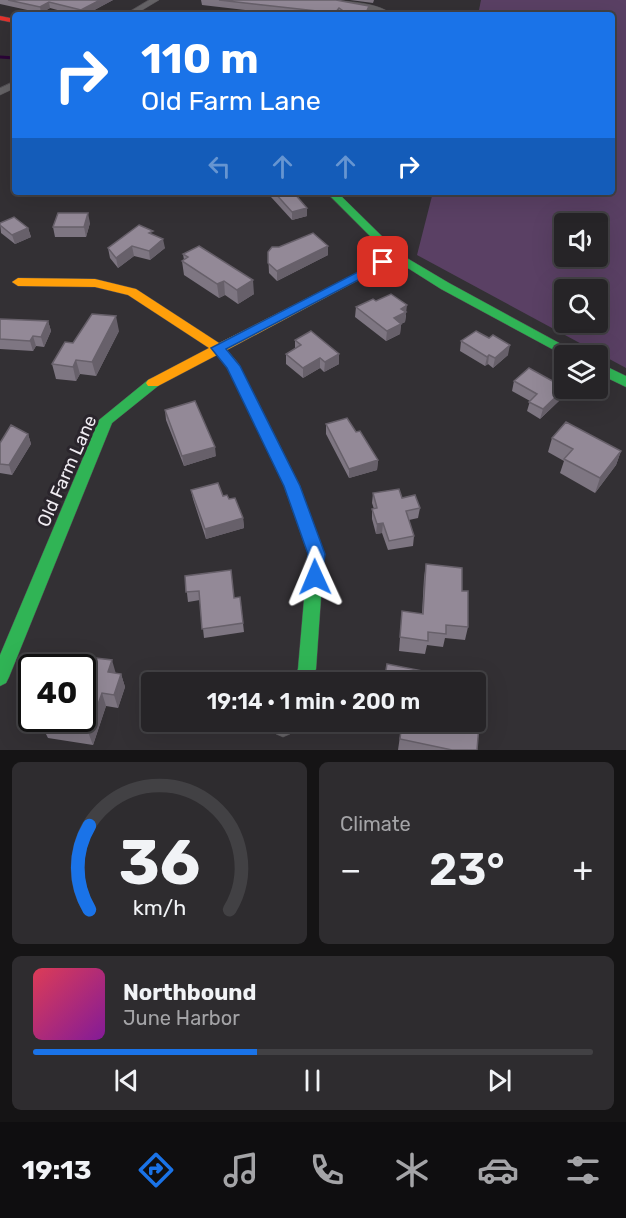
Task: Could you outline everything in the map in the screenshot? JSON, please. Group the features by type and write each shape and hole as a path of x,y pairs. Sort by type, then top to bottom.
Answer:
{"street":[{"path":"133,12 155,0"},
{"path":"311,0 382,9 385,12"},
{"path":"334,195 396,256 445,286 556,345"},
{"name":"Old Farm Lane","path":"0,677 106,420 149,385 396,256"},
{"path":"18,282 95,283 132,292 218,348 233,366 292,486 316,554 306,672"},
{"path":"608,373 626,382"}],"shaded area":[{"path":"481,0 626,0 626,368 608,358 608,345 583,345 561,333 608,333 608,279 554,279 554,329 417,255 432,195 615,195 615,12 479,12"}],"building":[{"path":"8,0 100,0 81,10 49,2 40,7"},
{"path":"219,0 336,0 369,6 366,12 345,12 339,8 336,12"},
{"path":"277,195 296,195 307,208 292,212"},
{"path":"58,213 88,213 84,227 53,227"},
{"path":"14,217 28,228 12,235 0,223"},
{"path":"139,225 153,231 149,233 163,239 149,251 132,246 116,258 108,248"},
{"path":"313,233 328,246 277,271 268,263 268,252 272,247 279,247"},
{"path":"199,246 253,280 237,290 224,281 217,284 182,261 188,257 183,254"},
{"path":"391,294 407,305 401,309 406,312 394,318 401,324 387,331 356,307 373,299 376,301"},
{"path":"92,314 116,316 92,362 76,360 73,367 52,364 65,342 73,343"},
{"path":"0,319 48,321 41,337 33,336 30,341 0,339"},
{"path":"311,331 339,354 325,362 320,358 303,368 286,354 301,345 295,340"},
{"path":"476,331 489,338 493,335 510,345 495,358 489,355 487,357 461,341"},
{"path":"529,368 554,382 554,398 543,409 529,402 537,394 514,381"},
{"path":"195,401 215,447 182,456 165,410"},
{"path":"347,418 356,432 360,431 378,460 349,469 326,424"},
{"path":"566,422 621,451 600,478 564,459 573,449 552,438"},
{"path":"11,425 28,434 9,465 0,464 0,443"},
{"path":"218,483 223,496 227,495 229,499 235,498 243,518 205,529 191,490"},
{"path":"399,489 402,498 415,495 420,508 406,511 414,536 389,541 383,523 377,524 372,509 377,508 373,493"},
{"path":"426,564 462,568 462,591 468,591 468,627 446,625 446,634 428,632 428,641 400,637 402,611 423,614"},
{"path":"231,570 234,598 240,597 243,623 202,629 199,591 186,592 185,576"},
{"path":"96,658 112,660 108,672 121,674 114,695 102,693 96,710"},
{"path":"387,664 428,672 386,672"},
{"path":"401,732 478,732 477,750 452,750 400,739"}],"waterway":[{"path":"0,57 12,58"}],"traffic: fast":[{"path":"334,195 396,256 445,286 556,345"},
{"path":"608,373 626,382"},
{"path":"0,677 106,420 153,383"},
{"path":"249,398 292,486 316,554 306,672"}],"traffic: slow":[{"path":"153,383 396,256"},
{"path":"18,282 95,283 132,292 218,348 233,366 249,398"}],"traffic: jam":[{"path":"0,18 12,20"}],"route":[{"path":"315,577 316,554 292,486 233,366 218,348 383,262"}]}
